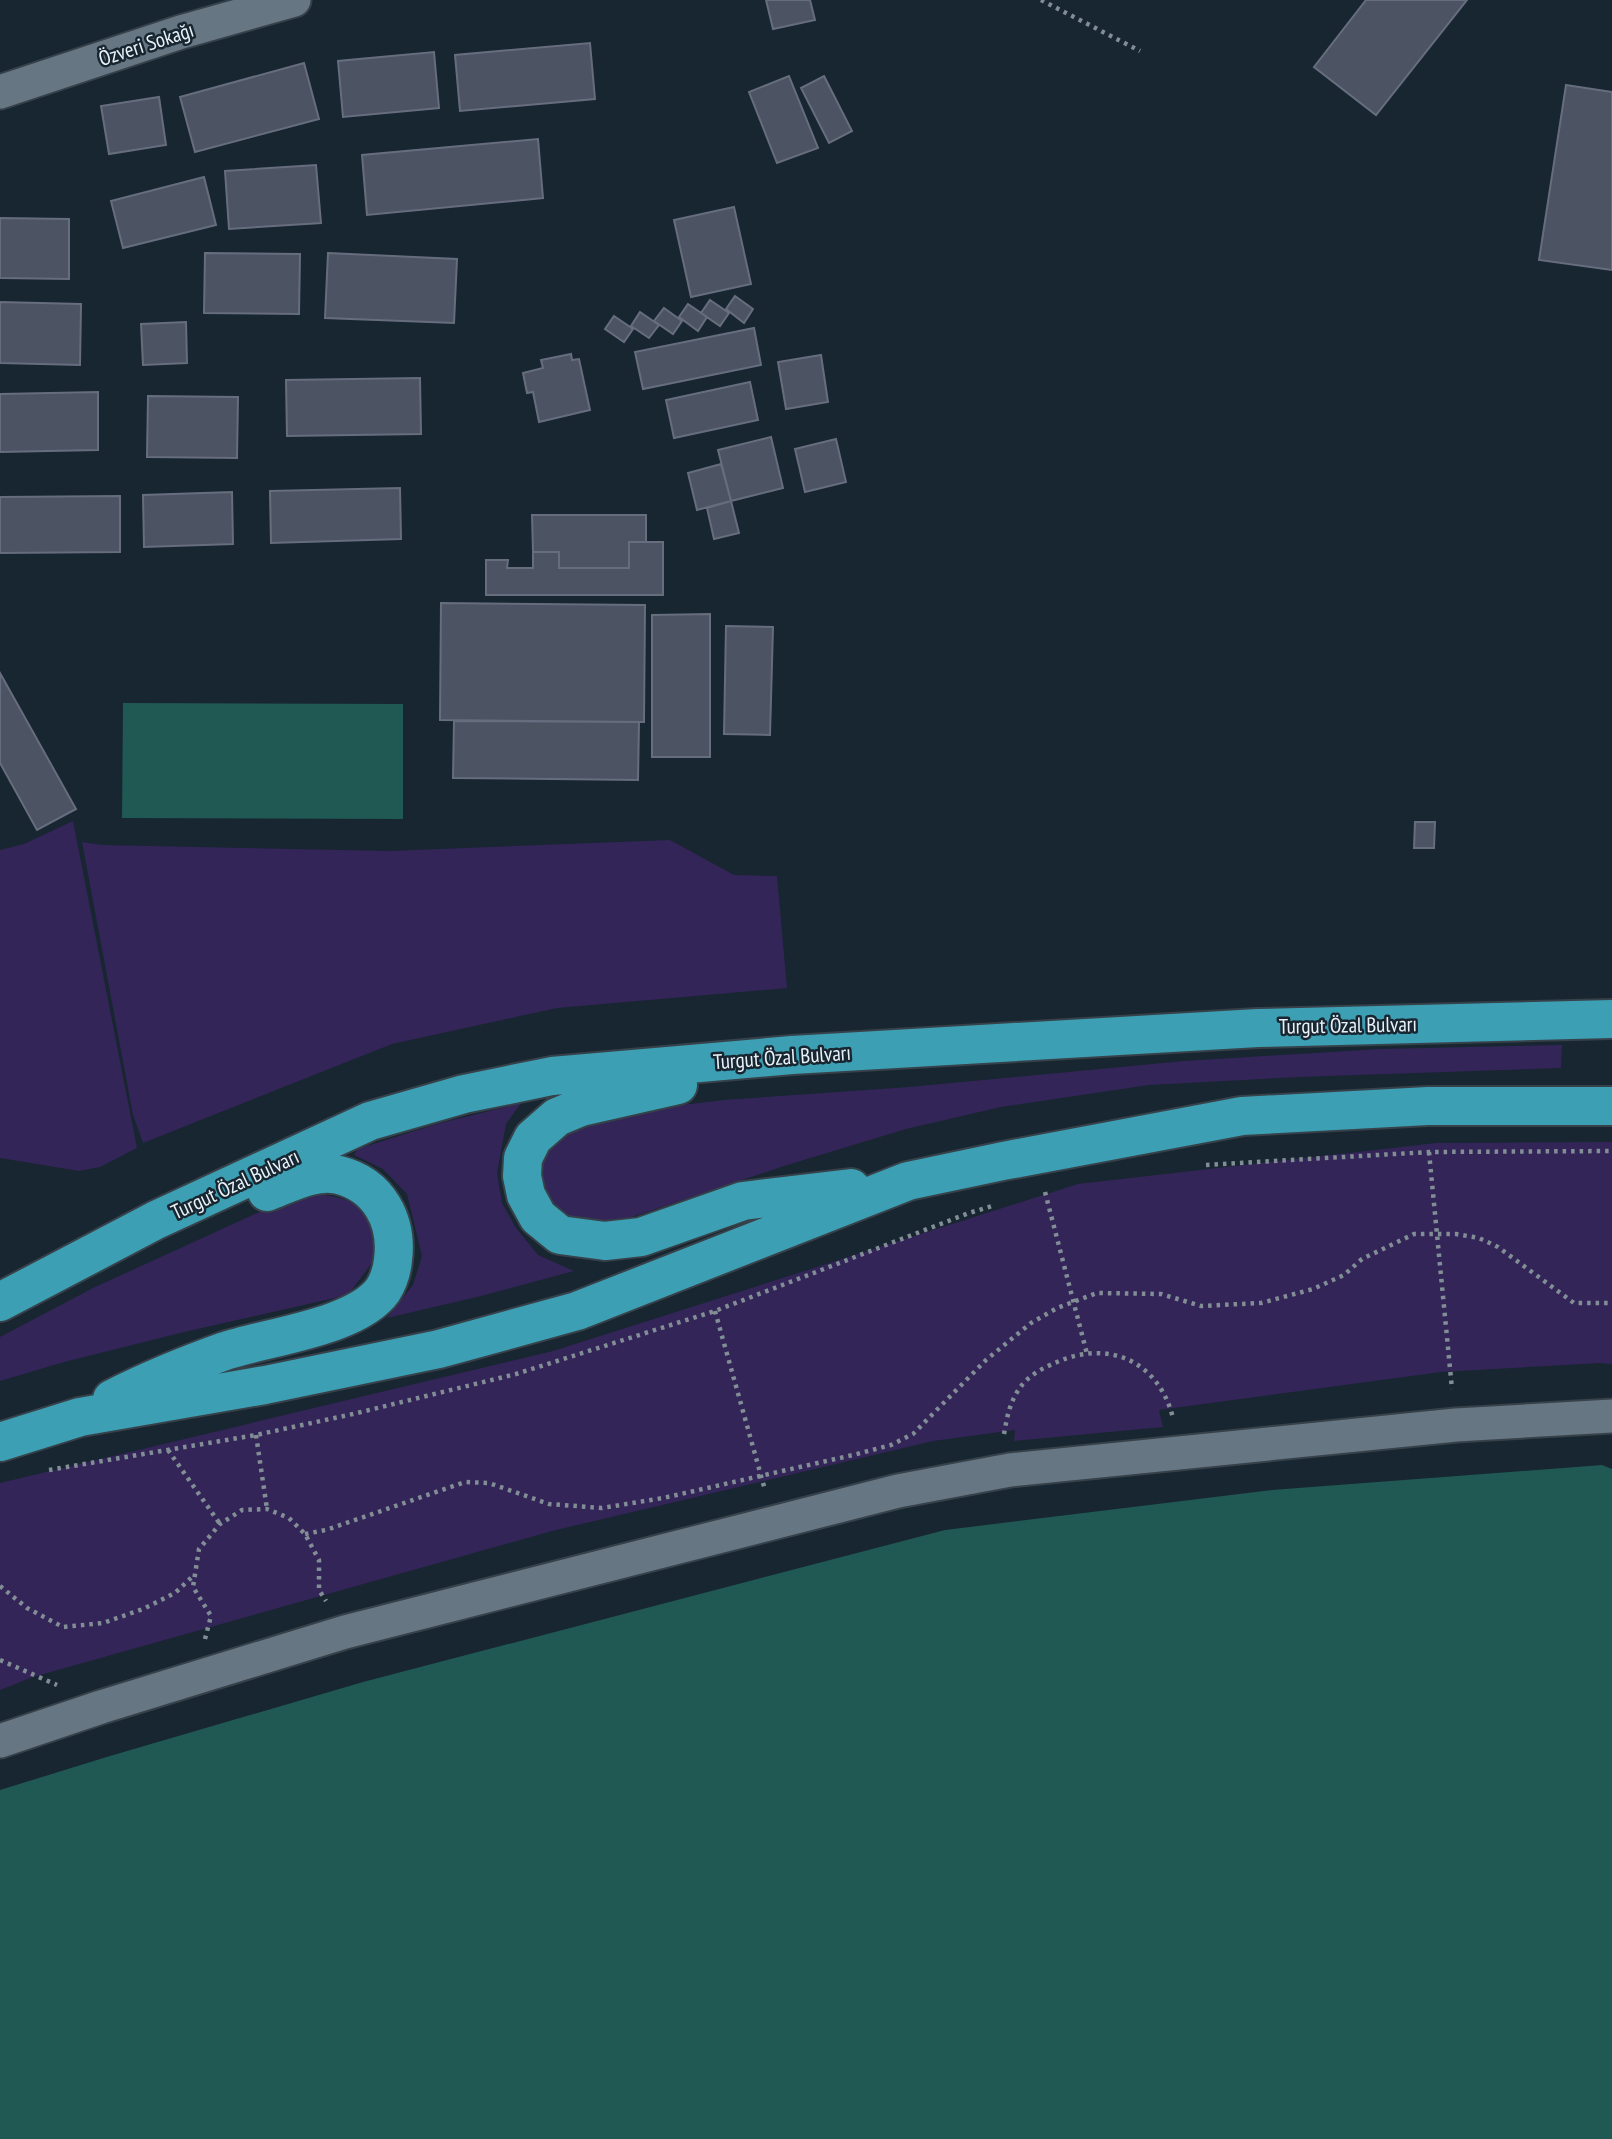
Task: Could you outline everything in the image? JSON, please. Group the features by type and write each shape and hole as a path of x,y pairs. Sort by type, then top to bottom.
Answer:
{"highway":[{"name":"Turgut Özal Bulvarı","path":"0,1303 176,1211 370,1121 464,1094 552,1076 792,1055 1258,1028 1612,1019"},
{"path":"792,1055 737,1071 581,1107 557,1117 533,1138 523,1158 522,1176 526,1195 538,1217 560,1235 604,1241 641,1237 743,1201 908,1181 1242,1116 1428,1106 1612,1106"},
{"path":"80,1417 148,1380 228,1350 325,1324 362,1310 383,1290 392,1269 395,1247 391,1220 379,1198 359,1183 337,1174 305,1178 267,1192 176,1211"},
{"path":"0,1442 80,1417 265,1385 439,1349 577,1311 908,1181"}],"street":[{"name":"Özveri Sokağı","path":"0,92 181,32 294,0"},
{"path":"0,1741 345,1632 898,1491 1010,1470 1456,1425 1612,1416"}],"path":[{"path":"1041,0 1140,51"},
{"path":"1201,1165 1429,1152 1612,1151"},
{"path":"1429,1152 1456,1425"},
{"path":"1056,1187 1045,1189 1087,1354"},
{"path":"41,1471 256,1435 353,1415 516,1374 715,1311 994,1205"},
{"path":"305,1534 326,1530 465,1482 489,1483 549,1504 603,1508 891,1445 913,1434 986,1360 1022,1331 1057,1308 1097,1293 1161,1294 1201,1306 1261,1303 1314,1289 1344,1275 1362,1259 1414,1234 1457,1234 1479,1238 1497,1247 1574,1303 1612,1303"},
{"path":"715,1311 773,1521"},
{"path":"1010,1470 1004,1435 1008,1409 1022,1384 1042,1368 1072,1356 1100,1352 1139,1364 1159,1387 1172,1412 1182,1453"},
{"path":"256,1435 267,1509"},
{"path":"168,1450 220,1524"},
{"path":"192,1679 211,1616 193,1587 199,1549 220,1524 242,1510 267,1509 289,1518 305,1534 319,1560 319,1590 345,1632"},
{"path":"0,1586 27,1608 63,1628 103,1623 143,1609 175,1593 194,1576"}],"shaded area":[{"path":"123,703 403,704 403,819 122,818"},
{"path":"73,821 137,1148 100,1167 79,1171 0,1158 0,850 24,844"},
{"path":"670,840 734,875 777,876 787,988 557,1008 392,1044 143,1143 133,1115 82,842 102,845 390,851"},
{"path":"1562,1045 1561,1068 1149,1085 1001,1107 906,1129 784,1166 623,1220 587,1223 566,1216 555,1209 545,1192 541,1176 542,1155 555,1132 599,1115 724,1100 909,1087 1184,1061 1380,1049"},
{"path":"521,1103 506,1124 497,1173 502,1203 516,1228 538,1255 574,1271 387,1318 413,1285 422,1256 407,1194 383,1169 354,1155 357,1149 437,1124"},
{"path":"1612,1142 1612,1364 1441,1372 1159,1410 1163,1427 1014,1441 1015,1430 933,1441 552,1531 33,1677 0,1690 0,1483 553,1351 1078,1184 1436,1143"},
{"path":"313,1193 353,1203 361,1209 370,1226 377,1256 348,1295 180,1333 0,1381 0,1337 93,1288 292,1197"},
{"path":"1602,1465 1612,1469 1612,2139 0,2139 0,1790 363,1682 945,1530 1272,1490"}],"building":[{"path":"766,0 810,0 815,20 773,29"},
{"path":"1366,0 1467,0 1376,115 1314,67"},
{"path":"590,43 595,99 460,111 455,55"},
{"path":"434,52 439,108 343,117 338,61"},
{"path":"304,63 319,119 195,152 180,97"},
{"path":"789,76 818,148 777,163 749,92"},
{"path":"824,76 852,131 829,143 801,88"},
{"path":"1566,85 1612,92 1612,270 1539,260"},
{"path":"159,97 166,145 109,154 101,106"},
{"path":"538,139 543,198 367,215 362,155"},
{"path":"316,165 321,223 229,229 225,171"},
{"path":"204,177 216,225 123,248 111,201"},
{"path":"734,207 751,284 691,297 674,220"},
{"path":"0,218 69,219 69,279 0,278"},
{"path":"205,253 300,254 299,314 204,313"},
{"path":"328,253 457,259 454,323 325,318"},
{"path":"735,296 753,309 744,323 726,309"},
{"path":"710,300 729,313 720,326 701,313"},
{"path":"0,302 81,304 80,365 0,363"},
{"path":"688,304 707,317 698,331 679,317"},
{"path":"664,308 682,321 673,334 654,321"},
{"path":"640,312 659,325 649,338 631,326"},
{"path":"614,316 633,329 624,342 605,329"},
{"path":"186,322 187,363 143,365 141,324"},
{"path":"754,328 761,365 643,389 635,352"},
{"path":"571,354 572,360 579,359 590,410 539,422 533,392 527,393 523,373 543,368 541,360"},
{"path":"821,355 828,402 786,409 778,362"},
{"path":"420,378 421,434 287,436 286,380"},
{"path":"750,382 758,420 674,438 666,400"},
{"path":"98,392 98,450 0,452 0,394"},
{"path":"148,396 238,397 237,458 147,457"},
{"path":"771,437 783,488 731,501 718,450"},
{"path":"836,439 846,482 805,492 795,449"},
{"path":"721,464 731,501 697,510 688,473"},
{"path":"400,488 401,539 271,543 270,491"},
{"path":"232,492 233,544 144,547 143,495"},
{"path":"120,496 120,552 0,553 0,497"},
{"path":"731,501 739,533 714,539 707,508"},
{"path":"532,515 646,515 646,542 629,542 629,568 559,568 559,552 533,552"},
{"path":"629,542 663,542 663,595 486,595 486,560 508,560 507,568 533,568 533,552 559,552 559,568 629,568"},
{"path":"441,603 645,605 644,722 440,720"},
{"path":"710,614 710,757 652,757 652,615"},
{"path":"726,626 773,627 770,735 724,734"},
{"path":"0,673 76,809 37,830 0,763"},
{"path":"454,721 639,722 638,780 453,778"},
{"path":"1415,822 1435,822 1434,848 1414,848"}]}
